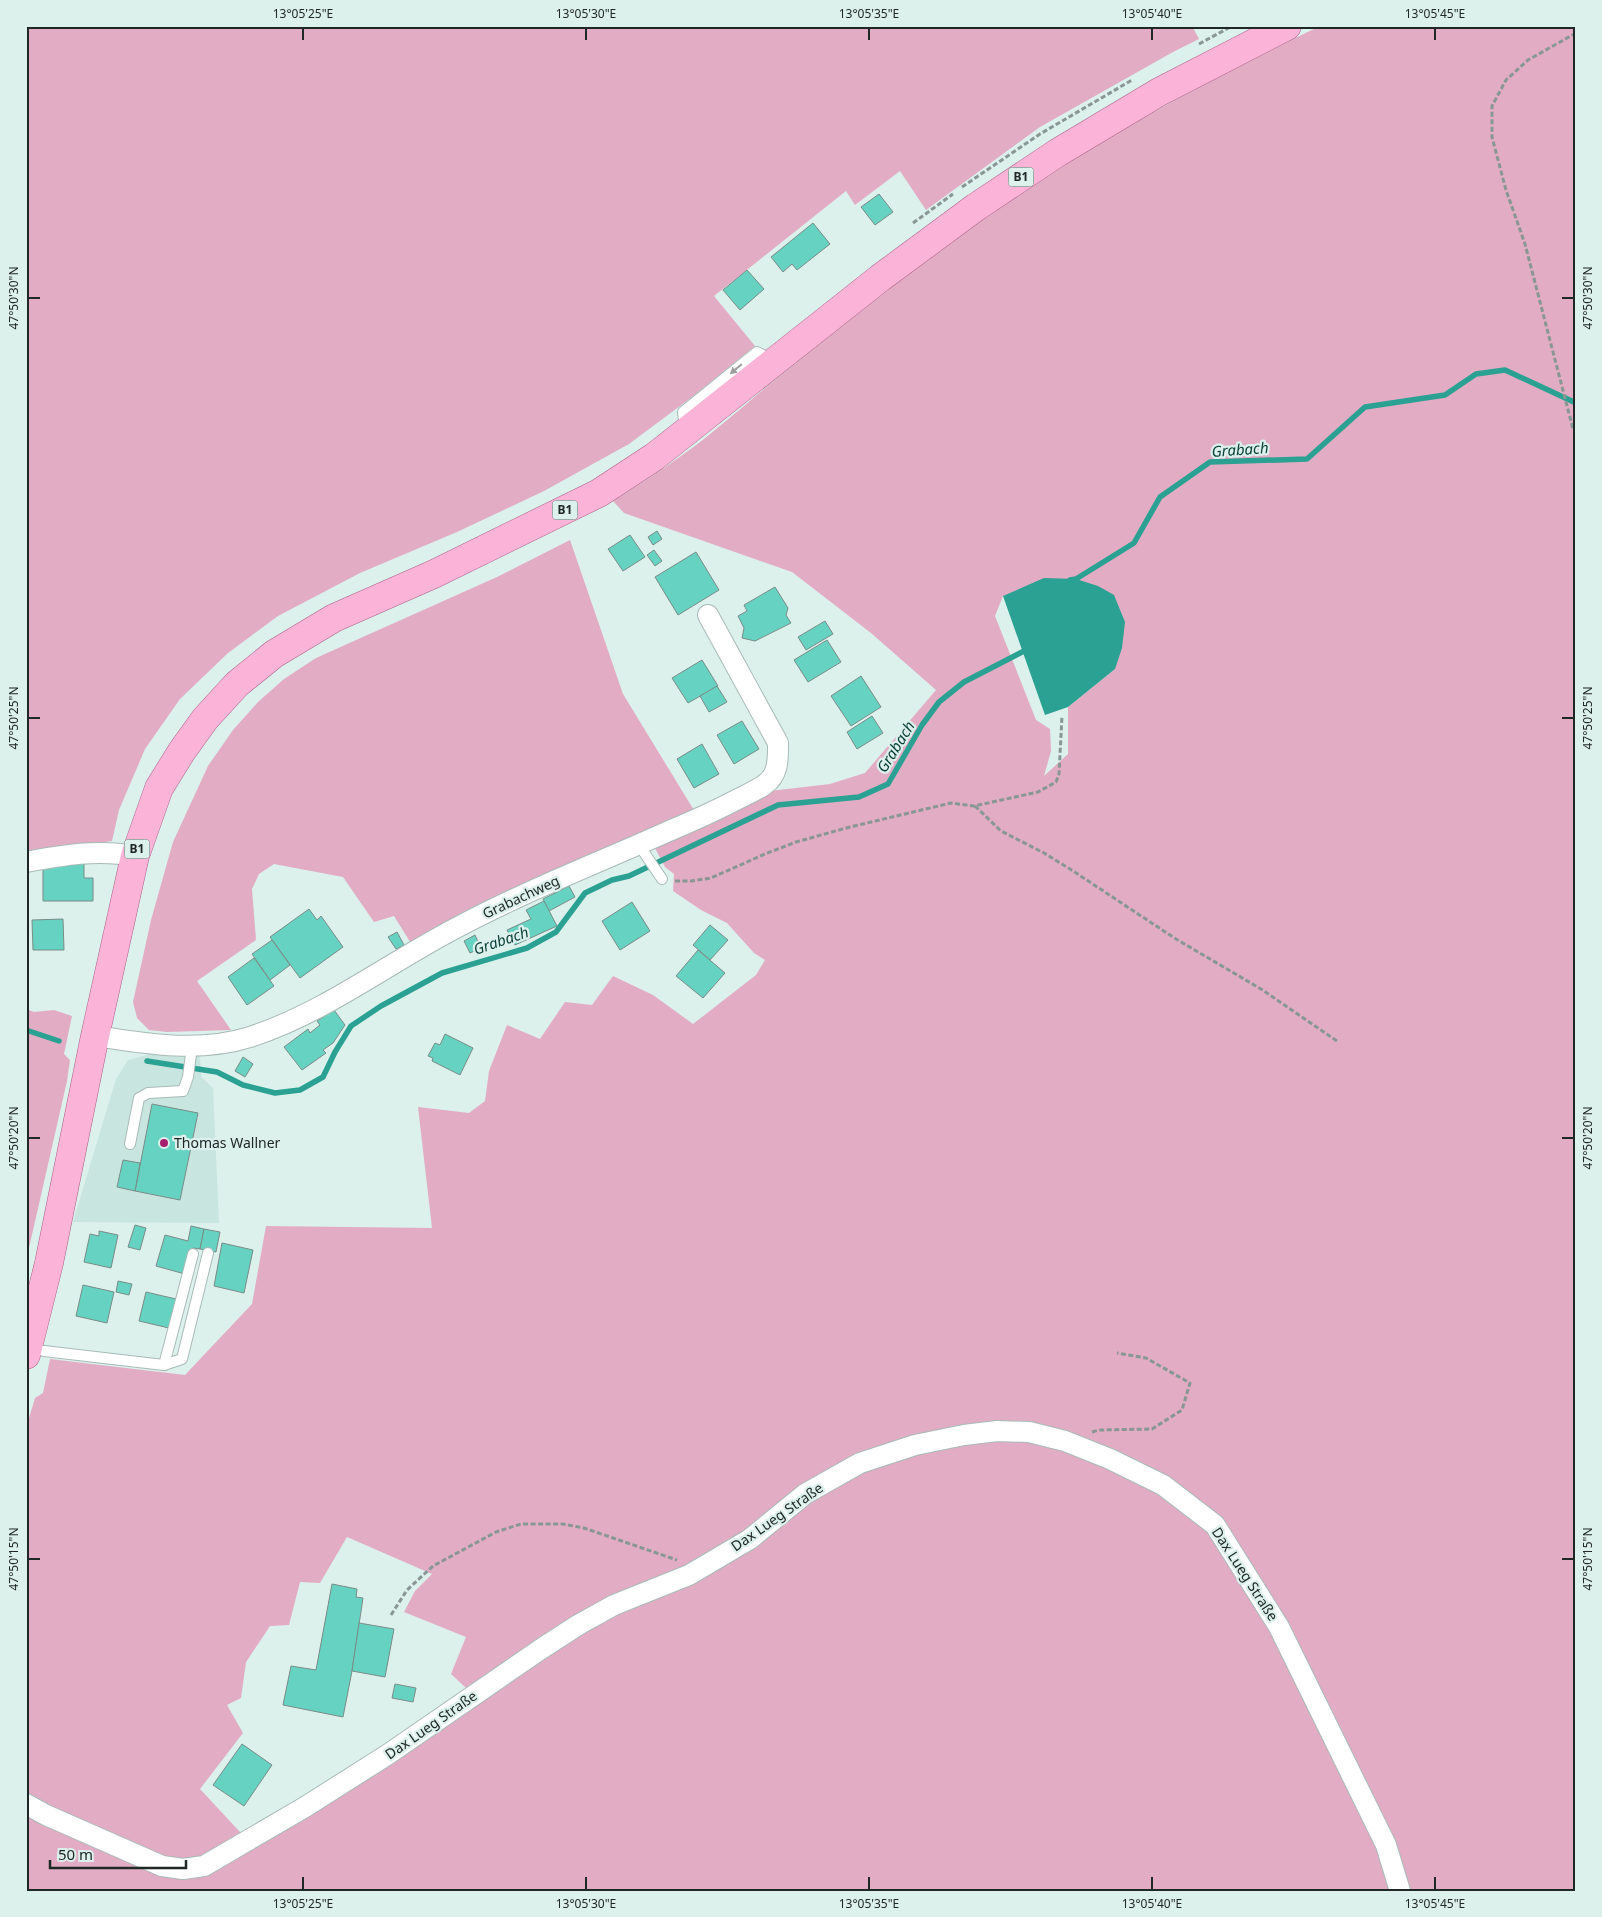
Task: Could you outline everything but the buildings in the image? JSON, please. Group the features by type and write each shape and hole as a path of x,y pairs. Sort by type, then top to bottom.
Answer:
{"main road":[{"name":"B1","path":"27,1351 49,1263 95,1036 135,856 159,788 205,719 237,684 274,654 334,618 434,574 599,493 654,457 880,278 976,207 1057,153 1159,92 1287,26"}],"street":[{"name":"Grabachweg","path":"95,1036 156,1044 192,1052 209,1045 248,1037 314,1010 456,927 555,881 643,851 766,784 778,766 778,743 708,615"},
{"path":"26,862 79,853 115,853 135,856"},
{"name":"Dax Lueg Straße","path":"26,1804 46,1815 162,1866 183,1869 204,1866 305,1807 387,1755 578,1625 614,1605 689,1575 750,1539 805,1494 860,1463 915,1445 997,1431 1029,1432 1065,1441 1110,1458 1162,1486 1215,1525 1279,1627 1386,1845 1400,1891"}],"lane":[{"path":"643,851 659,875"},
{"path":"130,1144 140,1098 148,1093 183,1091 192,1052"},
{"path":"27,1351 44,1351 164,1365 182,1359 208,1253"},
{"path":"164,1365 194,1254"}],"path":[{"path":"1576,32 1528,60 1506,80 1492,106 1492,137 1506,190 1526,244 1573,429 1576,432"},
{"path":"659,875 691,881 711,878 796,842 951,803 974,806 1038,792 1056,782 1059,774 1062,716"},
{"path":"974,806 1000,831 1044,853 1070,869 1167,933 1261,989 1337,1042"},
{"path":"1065,1441 1099,1430 1152,1430 1182,1410 1190,1383 1146,1358 1117,1354"},
{"path":"391,1615 407,1590 433,1566 496,1532 521,1524 563,1524 584,1528 701,1568"}],"shaded area":[{"path":"26,26 1192,26 1199,39 1040,127 926,210 900,171 855,205 846,191 714,296 755,346 692,397 629,444 544,491 457,532 360,573 278,616 228,653 180,699 145,749 119,810 112,841 26,854"},
{"path":"1320,26 1576,26 1576,1891 26,1891 26,1428 35,1398 43,1393 50,1359 185,1375 252,1304 266,1226 432,1228 418,1107 469,1113 485,1101 489,1071 507,1025 540,1039 565,1002 592,1005 613,976 653,995 693,1024 756,975 765,960 754,953 727,923 701,910 673,891 674,874 665,867 647,833 412,945 394,916 374,922 343,877 274,864 259,874 252,889 256,940 197,981 231,1030 167,1032 149,1030 137,1018 133,1002 151,920 173,842 208,766 233,730 258,702 284,679 316,658 497,577 570,540 623,694 695,812 770,791 830,784 865,773 936,690 871,633 792,572 624,513 613,501 693,447 892,287 1006,202 1138,121 1228,72","holes":["1003,596 1115,669 1068,707 1068,754 1044,776 1051,751 1050,729 1036,720 995,616","347,1537 432,1574 415,1591 404,1612 466,1637 451,1674 479,1700 253,1846 200,1789 243,1733 227,1705 241,1698 246,1662 270,1626 289,1625 300,1582 320,1583"]},
{"path":"1044,578 1076,579 1098,586 1114,595 1125,622 1122,648 1115,669 1068,707 1045,715 1003,596"},
{"path":"26,1009 34,1012 54,1010 72,1016 64,1054 70,1060 67,1081 26,1261"},
{"path":"150,1054 200,1055 201,1077 213,1088 219,1223 73,1222 116,1079 128,1060"}],"waterway":[{"name":"Grabach","path":"1070,580 1076,579 1134,543 1160,497 1210,462 1307,459 1365,407 1445,395 1476,374 1505,370 1576,403"},
{"name":"Grabach","path":"147,1061 217,1072 243,1085 275,1093 300,1090 323,1077 335,1052 351,1026 381,1006 442,973 527,948 556,932 585,893 612,880 629,876 778,805 859,797 888,784 922,725 939,702 964,682 1028,649"},
{"name":"Grabach","path":"26,1030 59,1041"}],"place":[{"name":"Thomas Wallner","path":"164,1143"}]}
